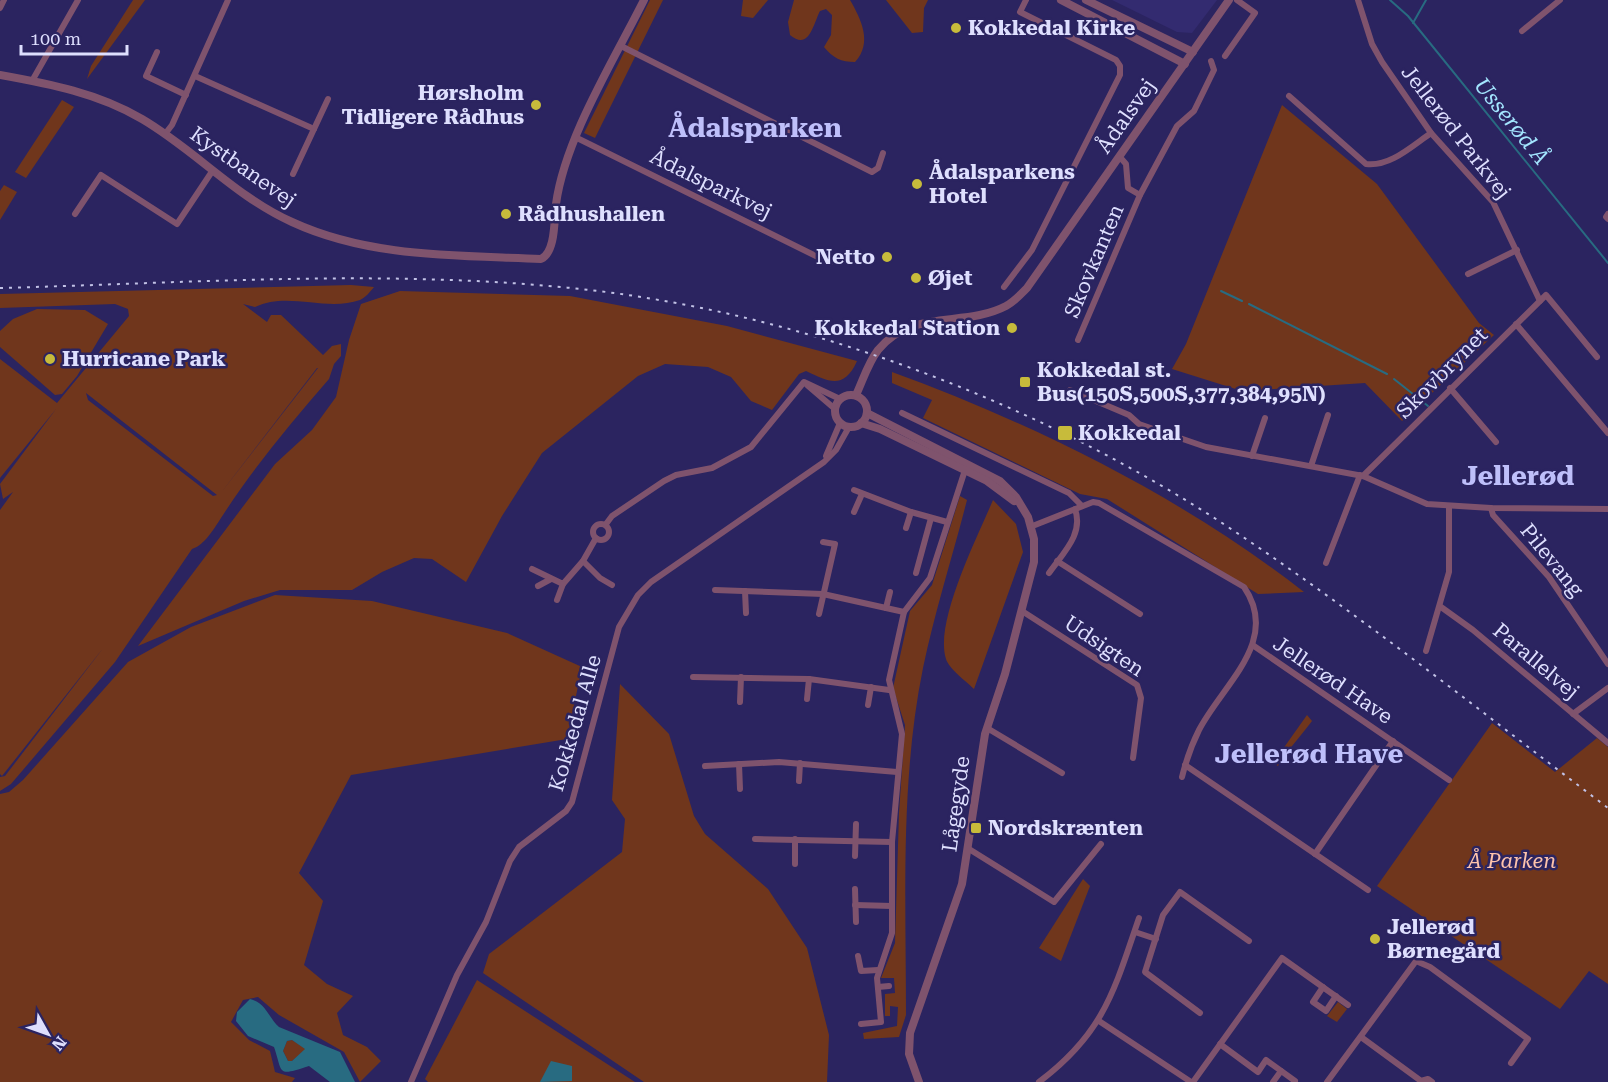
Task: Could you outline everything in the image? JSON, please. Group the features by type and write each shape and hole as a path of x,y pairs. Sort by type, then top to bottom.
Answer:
{"street":[{"path":"0,8 4,0"},
{"path":"32,81 78,0"},
{"path":"165,134 172,125 228,0"},
{"path":"575,137 644,0"},
{"path":"1004,287 1032,250 1120,75 1120,66 1116,60 1020,12 1026,0"},
{"path":"1061,0 1185,64"},
{"path":"1086,0 1192,52"},
{"name":"Ådalsvej","path":"856,395 878,351 896,333 924,321 970,315 1006,306 1028,288 1229,0"},
{"path":"1225,56 1255,13 1237,0"},
{"name":"Jellerød Parkvej","path":"1358,0 1372,44 1382,62 1431,133 1493,202 1540,301"},
{"path":"1522,31 1560,0"},
{"path":"621,46 872,172 878,168 883,153"},
{"path":"157,52 146,76 186,95"},
{"name":"Skovkanten","path":"1078,340 1140,195 1177,126 1194,111 1214,70 1211,62"},
{"name":"Kystbanevej","path":"0,75 64,87 93,96 142,119 266,209 292,222 352,243 406,252 542,259 546,257 550,252 557,196 575,137"},
{"path":"195,76 314,129"},
{"path":"1289,96 1366,164 1377,165 1388,161 1431,133"},
{"path":"293,174 328,99"},
{"name":"Ådalsparkvej","path":"575,137 830,263"},
{"name":"Skovkanten","path":"1119,156 1126,164 1128,188 1140,195"},
{"path":"75,214 101,175 177,224 213,170"},
{"path":"1608,214 1606,217 1608,219"},
{"path":"1468,274 1517,250"},
{"name":"Skovbrynet","path":"1361,476 1546,295 1597,357"},
{"path":"1516,324 1608,433"},
{"path":"606,524 609,528 609,536 602,540 596,538 593,531 596,526 606,524 612,516 664,481 676,475 712,468 751,447 804,382 840,399"},
{"path":"806,384 835,409 840,423 835,441 824,462"},
{"path":"1450,388 1496,442"},
{"path":"1070,390 1129,415 1138,424 1185,441 1361,476 1418,500 1449,506 1491,508 1608,509"},
{"path":"835,409 840,399 848,395 856,395 865,402 867,413 861,423 849,427 840,423"},
{"path":"902,412 1070,493 1082,506"},
{"name":"Lågegyde","path":"867,413 966,467 1008,495 1030,526"},
{"path":"1311,466 1328,415"},
{"path":"1252,456 1265,418"},
{"name":"Lågegyde","path":"861,423 880,429 1005,485 1020,501 1028,517 1034,558 1005,674 987,728 969,849 954,912 910,1033 909,1054 919,1082"},
{"name":"Kokkedal Alle","path":"411,1082 457,975 486,922 510,861 519,847 566,811 572,802 619,627 627,610 651,582 824,462 836,450 849,427"},
{"path":"861,1024 881,1022 878,970 890,941 892,842 901,725 889,690 904,612 930,578 966,467"},
{"path":"1326,563 1361,476"},
{"path":"854,490 911,512 947,522"},
{"path":"854,512 862,494"},
{"path":"1030,526 1093,502 1104,505 1244,587 1253,600 1257,614 1254,646 1199,729 1182,777"},
{"path":"1426,651 1441,607 1449,572 1449,506"},
{"name":"Pilevang","path":"1491,508 1493,515 1549,577 1608,664"},
{"path":"1049,573 1077,532 1079,520 1075,509"},
{"path":"906,528 911,512"},
{"path":"916,573 931,518"},
{"path":"557,600 563,584 584,561 596,538"},
{"path":"819,614 835,544 823,542"},
{"path":"584,561 600,578 612,585"},
{"path":"1057,561 1140,614"},
{"path":"532,569 563,584"},
{"path":"538,586 551,579"},
{"path":"715,590 823,594 904,612"},
{"path":"745,591 746,613"},
{"path":"886,608 890,592"},
{"name":"Parallelvej","path":"1441,607 1473,630 1608,743"},
{"name":"Udsigten","path":"1022,611 1137,685 1142,698 1133,758"},
{"name":"Jellerød Have","path":"1254,646 1449,780"},
{"path":"693,677 809,679 889,690"},
{"path":"740,702 741,677"},
{"path":"807,699 809,679"},
{"path":"868,705 871,687"},
{"path":"1573,714 1608,688"},
{"path":"987,728 1062,773"},
{"name":"Jellerød Have","path":"1315,854 1393,741"},
{"path":"705,766 801,763 897,771"},
{"path":"799,781 801,763"},
{"path":"739,764 740,789"},
{"path":"1185,765 1368,890"},
{"path":"855,856 856,824"},
{"path":"754,838 892,842"},
{"path":"795,839 795,864"},
{"path":"969,849 1054,902 1101,844"},
{"path":"855,889 856,922"},
{"path":"1200,1013 1145,972 1163,915 1180,892 1249,941"},
{"path":"855,905 892,906"},
{"path":"1039,1082 1066,1060 1099,1021 1117,987 1140,918"},
{"path":"1135,932 1156,939"},
{"path":"858,956 861,971 878,970"},
{"path":"1099,1021 1192,1082 1282,958 1348,1005"},
{"path":"1327,1082 1416,961 1431,967 1528,1039 1511,1063"},
{"path":"878,987 889,986"},
{"path":"1323,987 1313,1002 1326,1011 1336,996"},
{"path":"1361,1037 1421,1081 1432,1082"},
{"path":"1220,1044 1258,1072 1266,1060 1295,1081"},
{"path":"1273,1082 1281,1071"}],"shaded area":[{"path":"1112,0 1217,0 1192,33 1177,32"}],"green space":[{"path":"133,0 145,0 87,79 91,66"},
{"path":"650,0 663,0 595,138 584,133"},
{"path":"743,0 768,0 753,18 741,16"},
{"path":"794,0 850,0 861,23 864,39 860,55 855,62 838,59 824,47 831,35 832,15 826,9 820,11 806,38 796,39 790,35 788,22"},
{"path":"886,0 928,0 924,8 923,32 912,33"},
{"path":"62,100 74,107 26,178 15,172"},
{"path":"1282,105 1377,184 1479,323 1494,335 1402,421 1365,383 1242,391 1172,369 1186,344"},
{"path":"4,185 17,192 0,220 0,191"},
{"path":"351,285 374,287 362,299 347,303 281,301 255,307 243,304 267,322 271,315 281,315 323,355 332,346 341,344 341,356 334,364 329,379 260,462 209,535 201,544 192,549 115,662 11,784 0,791 0,777 5,776 104,647 2,776 0,774 0,510 13,492 3,499 0,484 56,409 0,478 0,359 57,403 129,316 128,309 115,304 0,308 0,294","holes":["317,368 318,368 220,494","86,393 217,495 213,496 88,400"]},
{"path":"400,291 570,296 727,326 857,361 847,376 841,380 829,380 806,371 799,374 772,410 751,401 731,377 708,367 665,364 638,376 542,453 502,516 466,582 432,559 414,558 382,572 352,590 280,590 244,601 138,646 275,464 312,430 336,397 349,340 361,304"},
{"name":"Hurricane Park","path":"37,309 85,310 108,324 77,376 62,394 55,395 0,347 0,331 13,319"},
{"path":"892,372 1000,415 1107,466 1209,525 1304,592 1258,594 1107,499 1080,494 923,418 932,400 892,383"},
{"path":"960,496 967,500 923,668 911,754 905,884 906,1015 899,1037 864,1039 863,1033 897,1026 898,1007 890,1006 890,1016 885,1016 885,994 895,993 894,978 881,978 895,943 899,813 905,725 893,688 910,611 932,585"},
{"path":"993,500 1016,524 1023,552 974,689 948,663 944,643 946,624 959,579"},
{"path":"275,595 372,601 507,633 582,667 567,739 351,775 299,873 323,901 304,965 327,984 353,996 337,1013 343,1035 367,1047 381,1061 360,1082 344,1052 279,1015 258,997 243,1000 231,1022 249,1040 270,1051 275,1072 295,1078 292,1082 0,1082 0,794 9,792 23,780 128,662 191,627"},
{"path":"620,684 669,734 694,816 705,834 768,889 807,948 829,1035 827,1082 644,1082 483,973 489,954 622,852 625,819 612,800"},
{"path":"1307,715 1312,721 1278,766 1273,763"},
{"name":"Å Parken","path":"1492,723 1555,772 1597,738 1608,747 1608,984 1589,971 1560,1009 1377,886"},
{"path":"1083,879 1090,886 1061,961 1039,948"},
{"path":"477,980 635,1082 428,1082 425,1079"},
{"path":"1338,1002 1347,1009 1337,1022 1327,1016"},
{"path":"292,1040 306,1049 292,1061 288,1061 283,1051 287,1041"}],"water":[{"path":"250,999 255,1001 263,1007 279,1027 340,1052 355,1082 330,1082 309,1066 286,1072 282,1070 274,1047 248,1036 236,1021 237,1012","holes":["292,1040 305,1049 292,1061 288,1061 283,1051 287,1041"]},
{"path":"551,1061 572,1066 572,1081 540,1082"}],"waterway":[{"name":"Usserød Å","path":"1390,0 1408,16 1608,263"},
{"path":"1413,23 1426,0"},
{"path":"1221,291 1242,301"},
{"path":"1249,304 1387,374"},
{"path":"1394,379 1428,406"}],"railway":[{"path":"0,288 357,278 500,282 655,299 740,317 825,339 908,367 990,399 1070,436 1146,477 1219,521 1318,589 1608,808"}],"place":[{"name":"Kokkedal Kirke","path":"956,28"},
{"name":"Hørsholm Tidligere Rådhus","path":"536,105"},
{"name":"Ådalsparkens Hotel","path":"917,184"},
{"name":"Rådhushallen","path":"506,214"},
{"name":"Netto","path":"887,257"},
{"name":"Øjet","path":"916,278"},
{"name":"Kokkedal Station","path":"1012,328"},
{"name":"Hurricane Park","path":"50,359"},
{"name":"Kokkedal st. Bus(150S,500S,377,384,95N)","path":"1025,382"},
{"name":"Kokkedal","path":"1065,433"},
{"name":"Nordskrænten","path":"976,828"},
{"name":"Jellerød Børnegård","path":"1375,939"}],"district":[{"name":"Ådalsparken","path":"755,128"},
{"name":"Jellerød","path":"1518,476"},
{"name":"Jellerød Have","path":"1309,754"}]}
